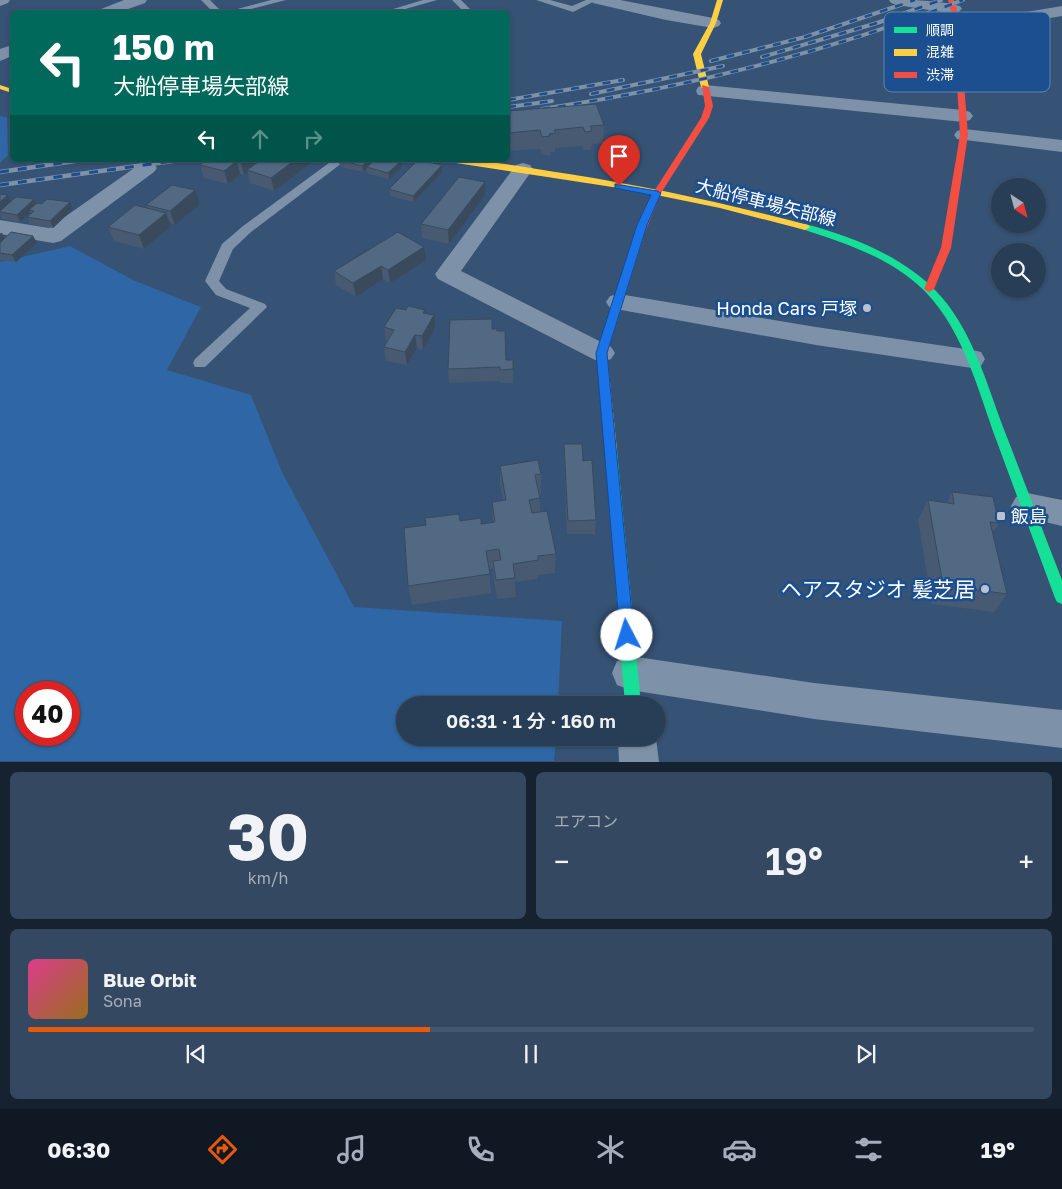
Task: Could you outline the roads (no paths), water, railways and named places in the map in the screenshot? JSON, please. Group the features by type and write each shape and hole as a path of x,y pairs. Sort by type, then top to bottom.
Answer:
{"street":[{"path":"112,10 139,0"},
{"path":"599,0 649,12 713,23"},
{"path":"720,0 713,23 697,54 709,106 705,118 657,193 642,225 602,353 632,689 814,701 1062,729"},
{"path":"897,0 972,12"},
{"path":"705,91 964,126 1062,146"},
{"path":"929,289 946,248 964,126 961,92"},
{"name":"大船停車場矢部線","path":"471,162 523,169 657,193 795,224 864,247 929,289 965,343 972,359 1062,598"},
{"path":"0,227 53,236 147,168"},
{"path":"523,169 447,274 602,353"},
{"path":"619,302 816,336 972,359"},
{"path":"1027,506 1062,512"},
{"path":"637,746 639,762"}],"lane":[{"path":"205,0 216,10"},
{"path":"239,10 282,0"},
{"path":"395,10 433,0"},
{"path":"456,0 467,10"},
{"path":"540,0 573,9 593,0"},
{"path":"200,363 260,307 222,292 212,281 227,247 247,228 337,162"}],"railway":[{"path":"711,61 805,37 915,0"},
{"path":"908,12 941,0"},
{"path":"931,12 963,0"},
{"path":"762,57 884,20"},
{"path":"542,109 702,79 808,52 884,28"},
{"path":"591,94 723,66"},
{"path":"510,100 623,80"},
{"path":"510,107 552,101"},
{"path":"0,172 68,162"},
{"path":"0,185 166,162"}],"place":[{"name":"Honda Cars 戸塚","path":"867,308"},
{"name":"飯島","path":"1001,516"},
{"name":"ヘアスタジオ 髪芝居","path":"985,589"}]}
